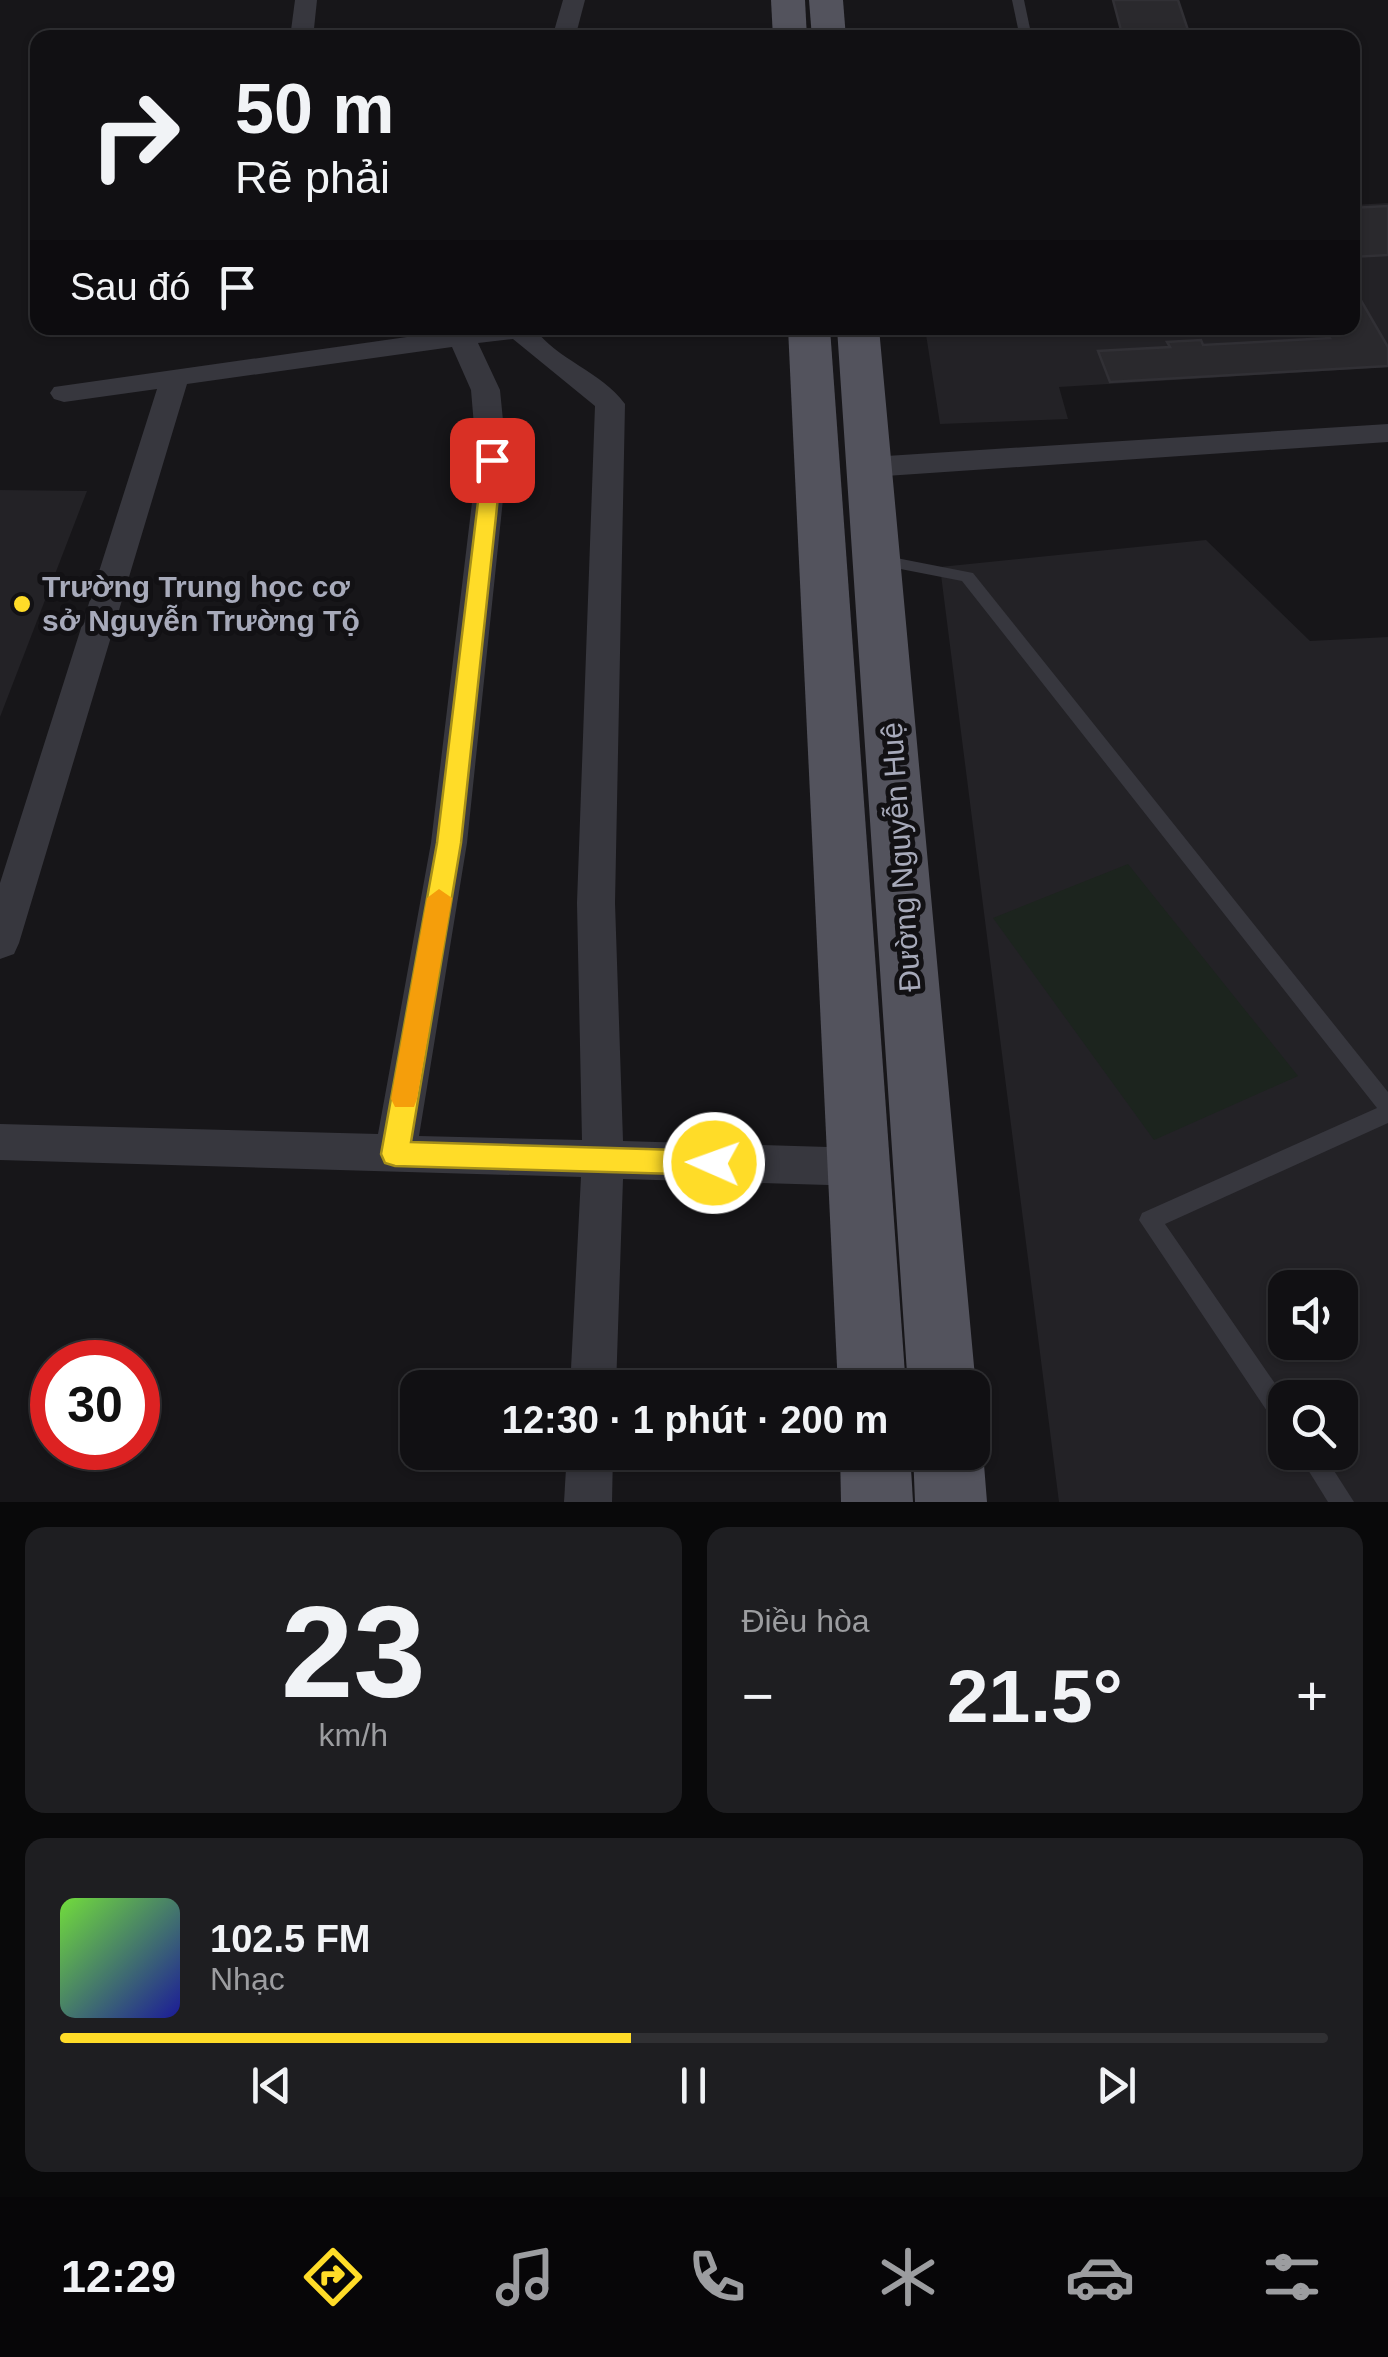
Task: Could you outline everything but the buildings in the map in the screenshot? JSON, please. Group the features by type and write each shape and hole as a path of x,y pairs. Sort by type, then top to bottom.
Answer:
{"main road":[{"path":"788,0 790,30"},
{"path":"826,0 828,30"},
{"name":"Đường Nguyễn Huệ","path":"809,335 871,1370"},
{"name":"Đường Nguyễn Huệ","path":"859,335 941,1370"},
{"path":"818,466 872,466"},
{"path":"876,1470 877,1502"},
{"path":"949,1470 952,1502"}],"street":[{"path":"302,30 306,0"},
{"path":"565,30 574,0"},
{"path":"64,393 439,335"},
{"path":"395,1154 449,843 492,460 492,406 481,370 459,335"},
{"path":"525,335 539,354 592,383 610,404 596,903 603,1160 594,1370"},
{"path":"3,922 175,378"},
{"path":"872,466 1388,433"},
{"path":"0,1142 861,1167"},
{"path":"588,1502 589,1470"}],"lane":[{"path":"1018,0 1024,30"},
{"path":"878,559 967,577 1388,1110 1150,1220 1268,1393"},
{"path":"1320,1470 1342,1502"}],"shaded area":[{"path":"1388,203 1388,367 1059,387 1068,419 940,424 926,335 1360,335 1360,205"},
{"name":"Trường Trung học cơ sở Nguyễn Trường Tộ","path":"0,490 87,491 0,717"},
{"path":"1206,540 1310,641 1388,637 1388,1502 1059,1502 940,567"},
{"path":"1128,864 1298,1076 1154,1140 993,918"}],"slow traffic":[{"path":"404,1099 439,898"}],"place":[{"name":"Trường Trung học cơ sở Nguyễn Trường Tộ","path":"22,604"}],"route":[{"path":"492,460 449,843 395,1154 714,1163"}]}
